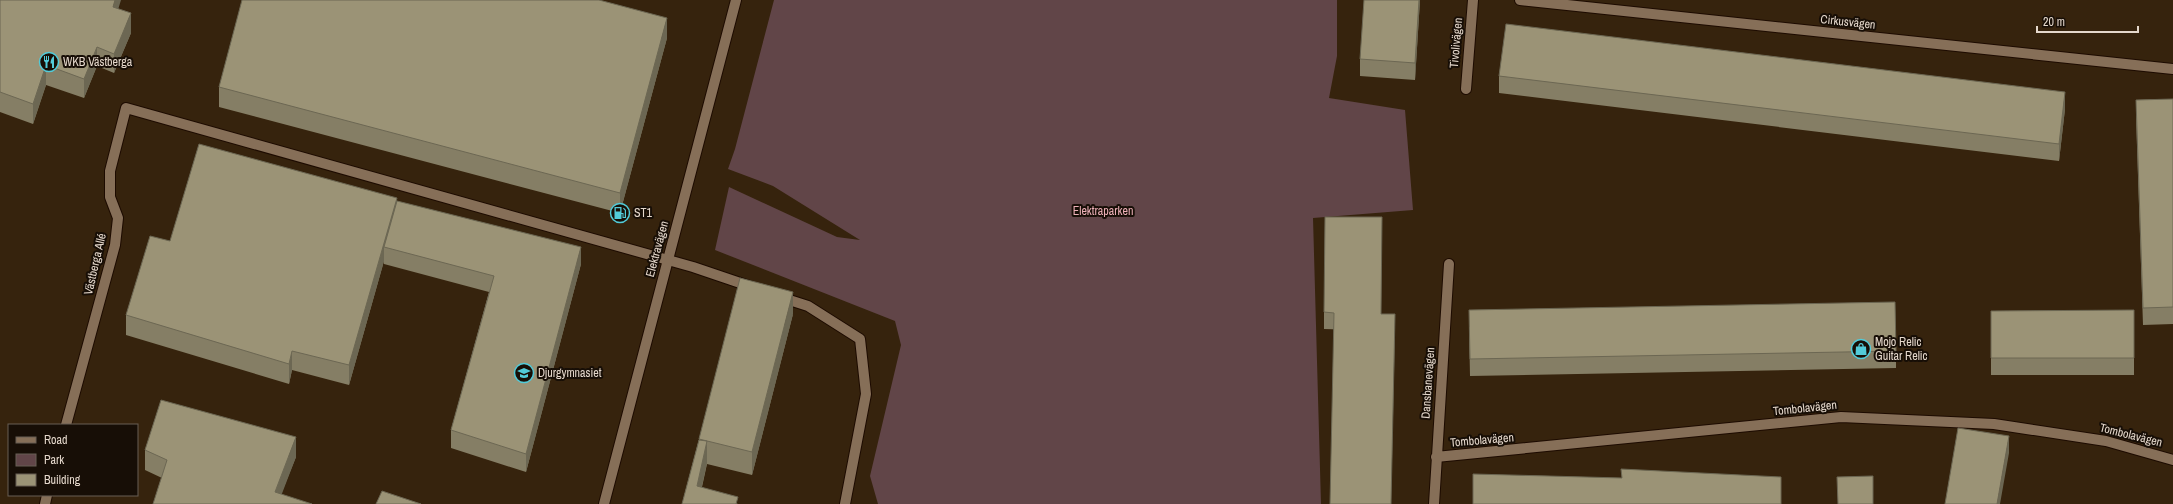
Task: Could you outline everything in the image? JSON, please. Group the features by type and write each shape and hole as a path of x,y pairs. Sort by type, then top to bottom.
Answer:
{"street":[{"name":"Elektravägen","path":"604,504 736,0"},
{"name":"Tivolivägen","path":"1466,89 1473,0"},
{"name":"Cirkusvägen","path":"1520,0 2173,69"},
{"name":"Västberga Allé","path":"66,424 115,245 118,218 110,197 110,171 126,108 667,260"},
{"path":"667,260 808,306 860,339 866,394 845,504"},
{"name":"Dansbanevägen","path":"1434,504 1449,264"},
{"name":"Tombolavägen","path":"1436,457 1841,417 1994,424 2106,441 2173,460"}],"green space":[{"name":"Elektraparken","path":"774,0 1337,0 1337,56 1329,98 1405,110 1413,210 1313,218 1321,504 878,504 870,476 901,345 895,321 715,250 729,187 837,237 860,240 773,186 728,169 735,149"}],"building":[{"path":"0,0 115,0 113,7 131,13 114,54 97,47 84,79 46,65 33,104 0,92"},
{"path":"242,0 599,0 667,18 620,193 219,87"},
{"path":"1364,0 1419,0 1415,63 1360,59"},
{"path":"1506,24 2065,92 2059,144 1499,76"},
{"path":"2173,99 2173,307 2143,308 2136,100"},
{"path":"199,144 397,198 349,365 292,351 289,364 126,315 150,236 170,241"},
{"path":"397,201 581,247 526,454 451,430 494,276 384,247"},
{"path":"1325,217 1382,217 1381,314 1395,314 1391,504 1330,504 1334,313 1324,312"},
{"path":"740,278 793,292 752,452 699,439"},
{"path":"1895,302 1896,351 1470,359 1469,310"},
{"path":"2134,310 2134,358 1991,358 1991,311"},
{"path":"161,400 296,437 275,492 312,504 153,504 167,460 145,450"},
{"path":"1958,428 2009,436 1997,504 1945,504"},
{"path":"699,440 707,441 697,486 738,497 736,504 682,504"},
{"path":"1621,469 1781,477 1781,504 1473,504 1473,474 1622,478"},
{"path":"1873,476 1873,504 1838,504 1837,477"},
{"path":"382,491 421,504 376,504"}],"place":[{"name":"WKB Västberga","path":"49,62"},
{"name":"ST1","path":"620,213"},
{"name":"Mojo Relic Guitar Relic","path":"1861,349"},
{"name":"Djurgymnasiet","path":"524,373"}]}
